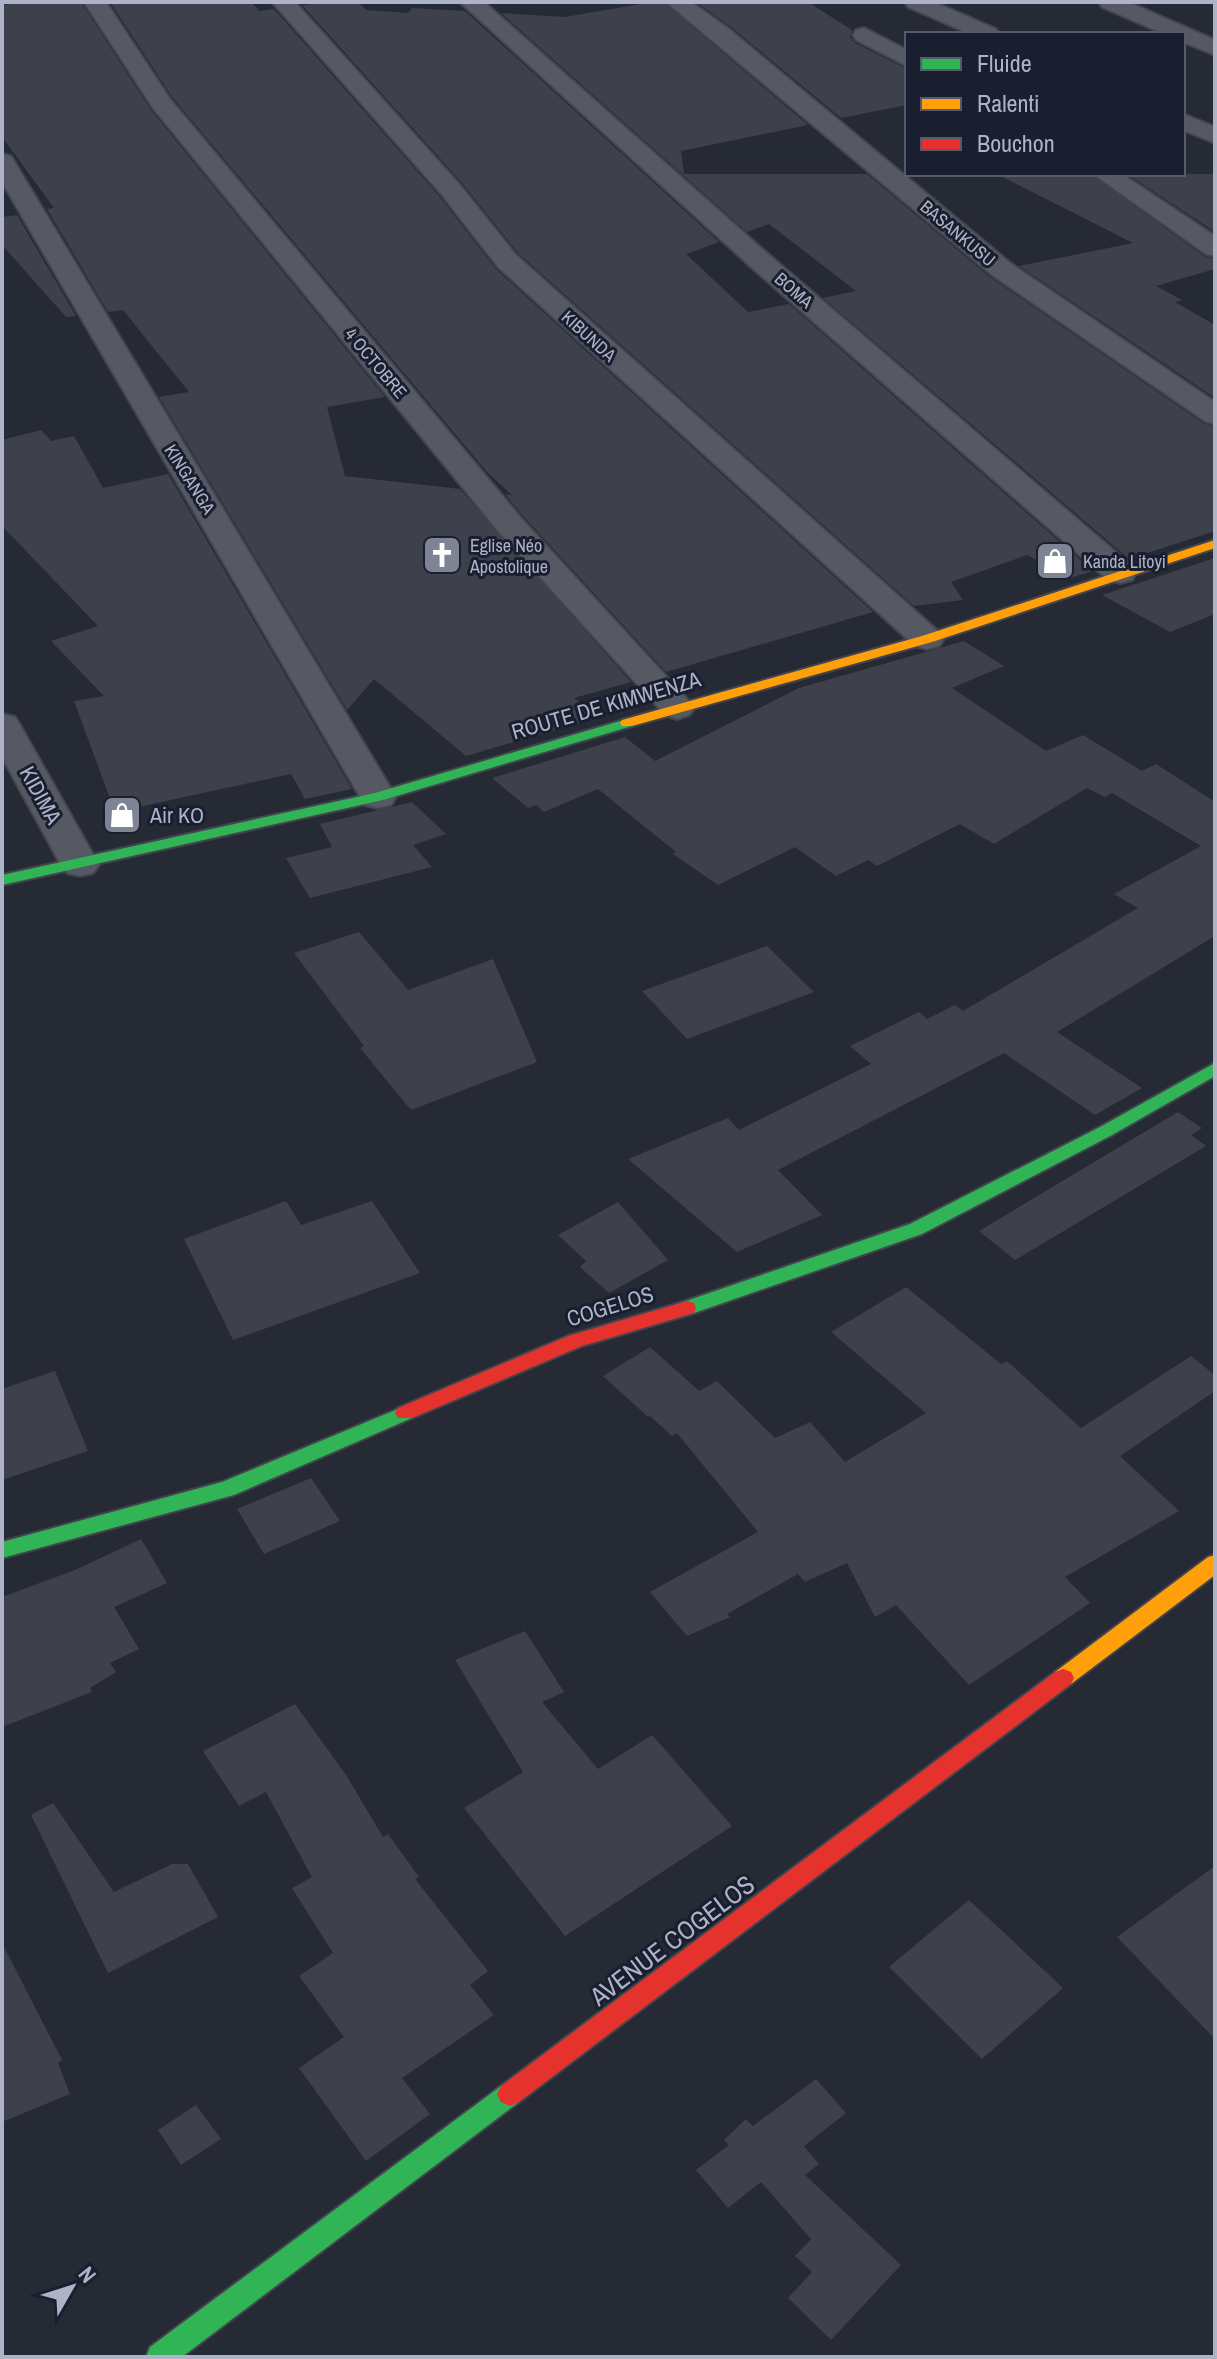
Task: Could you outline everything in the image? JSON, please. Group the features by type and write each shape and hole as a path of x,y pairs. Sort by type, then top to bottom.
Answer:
{"street":[{"name":"4 OCTOBRE","path":"95,2 161,103 181,128 510,525 677,708"},
{"name":"KIBUNDA","path":"283,2 451,190 507,261 927,639"},
{"name":"BOMA","path":"471,2 759,260 1120,573"},
{"name":"BASANKUSU","path":"677,2 721,34 1001,269 1215,415"},
{"path":"916,2 984,32"},
{"path":"1110,2 1178,32"},
{"path":"864,35 905,58"},
{"path":"1185,35 1215,48"},
{"path":"1185,122 1215,136"},
{"name":"KINGANGA","path":"2,161 378,797"},
{"path":"1108,176 1215,248"},
{"name":"ROUTE DE KIMWENZA","path":"2,880 378,797 677,708 927,639 1215,544"},
{"name":"KIDIMA","path":"2,725 80,865"},
{"name":"COGELOS","path":"2,1550 227,1489 575,1341 746,1290 916,1229 1106,1131 1215,1069"},
{"name":"AVENUE COGELOS","path":"160,2357 1215,1563"}],"building":[{"path":"81,2 151,110 385,397 327,407 345,476 460,489 631,682 574,698 599,717 466,756 374,679 347,710 159,397 189,392 123,310 108,312 47,209 54,208 2,137 2,5"},
{"path":"110,2 252,2 259,11 274,9 440,197 496,269 873,612 666,672 523,516 505,494 512,495 487,472 172,97"},
{"path":"358,2 366,10 408,13 412,8 465,11 719,242 686,254 748,312 789,304 1093,571 1070,578 1027,555 951,582 963,600 914,606 518,253 462,183 302,5"},
{"path":"663,2 808,125 681,151 684,174 867,174 990,277 1203,423 1215,427 1215,531 1129,559 823,298 856,291 769,224 747,232 501,13 565,17"},
{"path":"696,2 808,2 852,30 850,37 855,43 905,68 905,105 841,118"},
{"path":"1215,174 1215,232 1130,176"},
{"path":"1001,176 1093,176 1204,256 1215,259 1215,269 1156,286 1182,300 1175,302 1215,325 1215,398 1019,266 1133,243"},
{"path":"17,215 76,316 66,317 2,245 2,217"},
{"path":"41,430 51,441 74,436 103,488 168,474 352,789 305,799 291,774 115,812 74,701 104,696 51,641 98,626 2,526 2,440"},
{"path":"1215,558 1215,614 1170,632 1102,595"},
{"path":"964,641 1004,666 952,688 1046,751 1083,735 1142,771 1156,764 1215,802 1215,936 1057,1032 1142,1088 1095,1115 1004,1053 778,1170 822,1215 737,1252 628,1159 728,1118 739,1130 871,1064 850,1046 919,1012 927,1019 955,1005 963,1011 1138,908 1114,894 1201,846 1112,793 1105,797 1087,788 994,844 960,824 877,866 868,860 836,876 795,847 718,885 673,854 676,852 598,789 544,812 536,805 528,808 492,778 625,737 655,761 799,688"},
{"path":"412,802 446,834 413,845 432,867 310,898 286,858 332,847 320,824"},
{"path":"359,932 408,990 493,959 537,1062 411,1110 360,1048 364,1046 294,953"},
{"path":"767,946 814,992 687,1039 642,991"},
{"path":"1178,1112 1202,1128 1191,1135 1206,1146 1015,1260 979,1231"},
{"path":"286,1201 301,1225 372,1201 420,1273 233,1340 184,1239"},
{"path":"618,1202 668,1260 609,1293 580,1267 586,1261 558,1235"},
{"path":"906,1287 1001,1364 1007,1361 1081,1428 1191,1356 1215,1375 1215,1391 1120,1456 1179,1511 1065,1577 1090,1603 969,1685 896,1605 875,1617 847,1563 805,1582 798,1574 727,1614 730,1617 687,1636 650,1592 758,1532 677,1433 672,1436 603,1376 650,1347 699,1391 717,1381 775,1438 810,1422 845,1462 926,1413 831,1332"},
{"path":"55,1371 88,1451 2,1480 2,1389"},
{"path":"311,1478 340,1521 264,1554 237,1509"},
{"path":"141,1539 167,1583 114,1607 139,1649 110,1663 116,1672 90,1688 92,1692 2,1727 2,1597 75,1570"},
{"path":"525,1631 564,1692 542,1702 598,1769 652,1735 732,1826 565,1936 464,1808 523,1772 455,1660"},
{"path":"295,1704 346,1775 383,1837 388,1834 419,1877 415,1879 488,1971 470,1985 494,2015 402,2078 430,2114 366,2161 299,2068 344,2037 299,1976 333,1953 292,1888 312,1877 266,1792 239,1806 203,1751"},
{"path":"53,1803 114,1892 172,1864 188,1864 218,1917 108,1973 31,1815"},
{"path":"1215,1866 1215,2039 1117,1937"},
{"path":"969,1900 1063,1988 982,2059 889,1967"},
{"path":"2,1943 62,2060 58,2063 70,2094 2,2122"},
{"path":"816,2079 846,2113 804,2146 819,2164 805,2175 901,2265 831,2340 788,2298 812,2272 795,2256 811,2239 761,2182 728,2208 696,2170 729,2145 724,2140 746,2119 753,2126"},
{"path":"196,2105 221,2139 181,2165 158,2130"}],"traffic: fast":[{"path":"2,880 378,797 627,723"},
{"path":"687,1308 916,1229 1106,1131 1215,1069"},
{"path":"2,1550 227,1489 405,1413"},
{"path":"160,2357 510,2094"}],"traffic: slow":[{"path":"627,723 927,639 1215,544"},
{"path":"1063,1678 1215,1563"}],"traffic: jam":[{"path":"405,1413 575,1341 687,1308"},
{"path":"510,2094 1063,1678"}],"place":[{"name":"Eglise Néo Apostolique","path":"442,555"},
{"name":"Kanda Litoyi","path":"1055,561"},
{"name":"Air KO","path":"122,815"}]}
